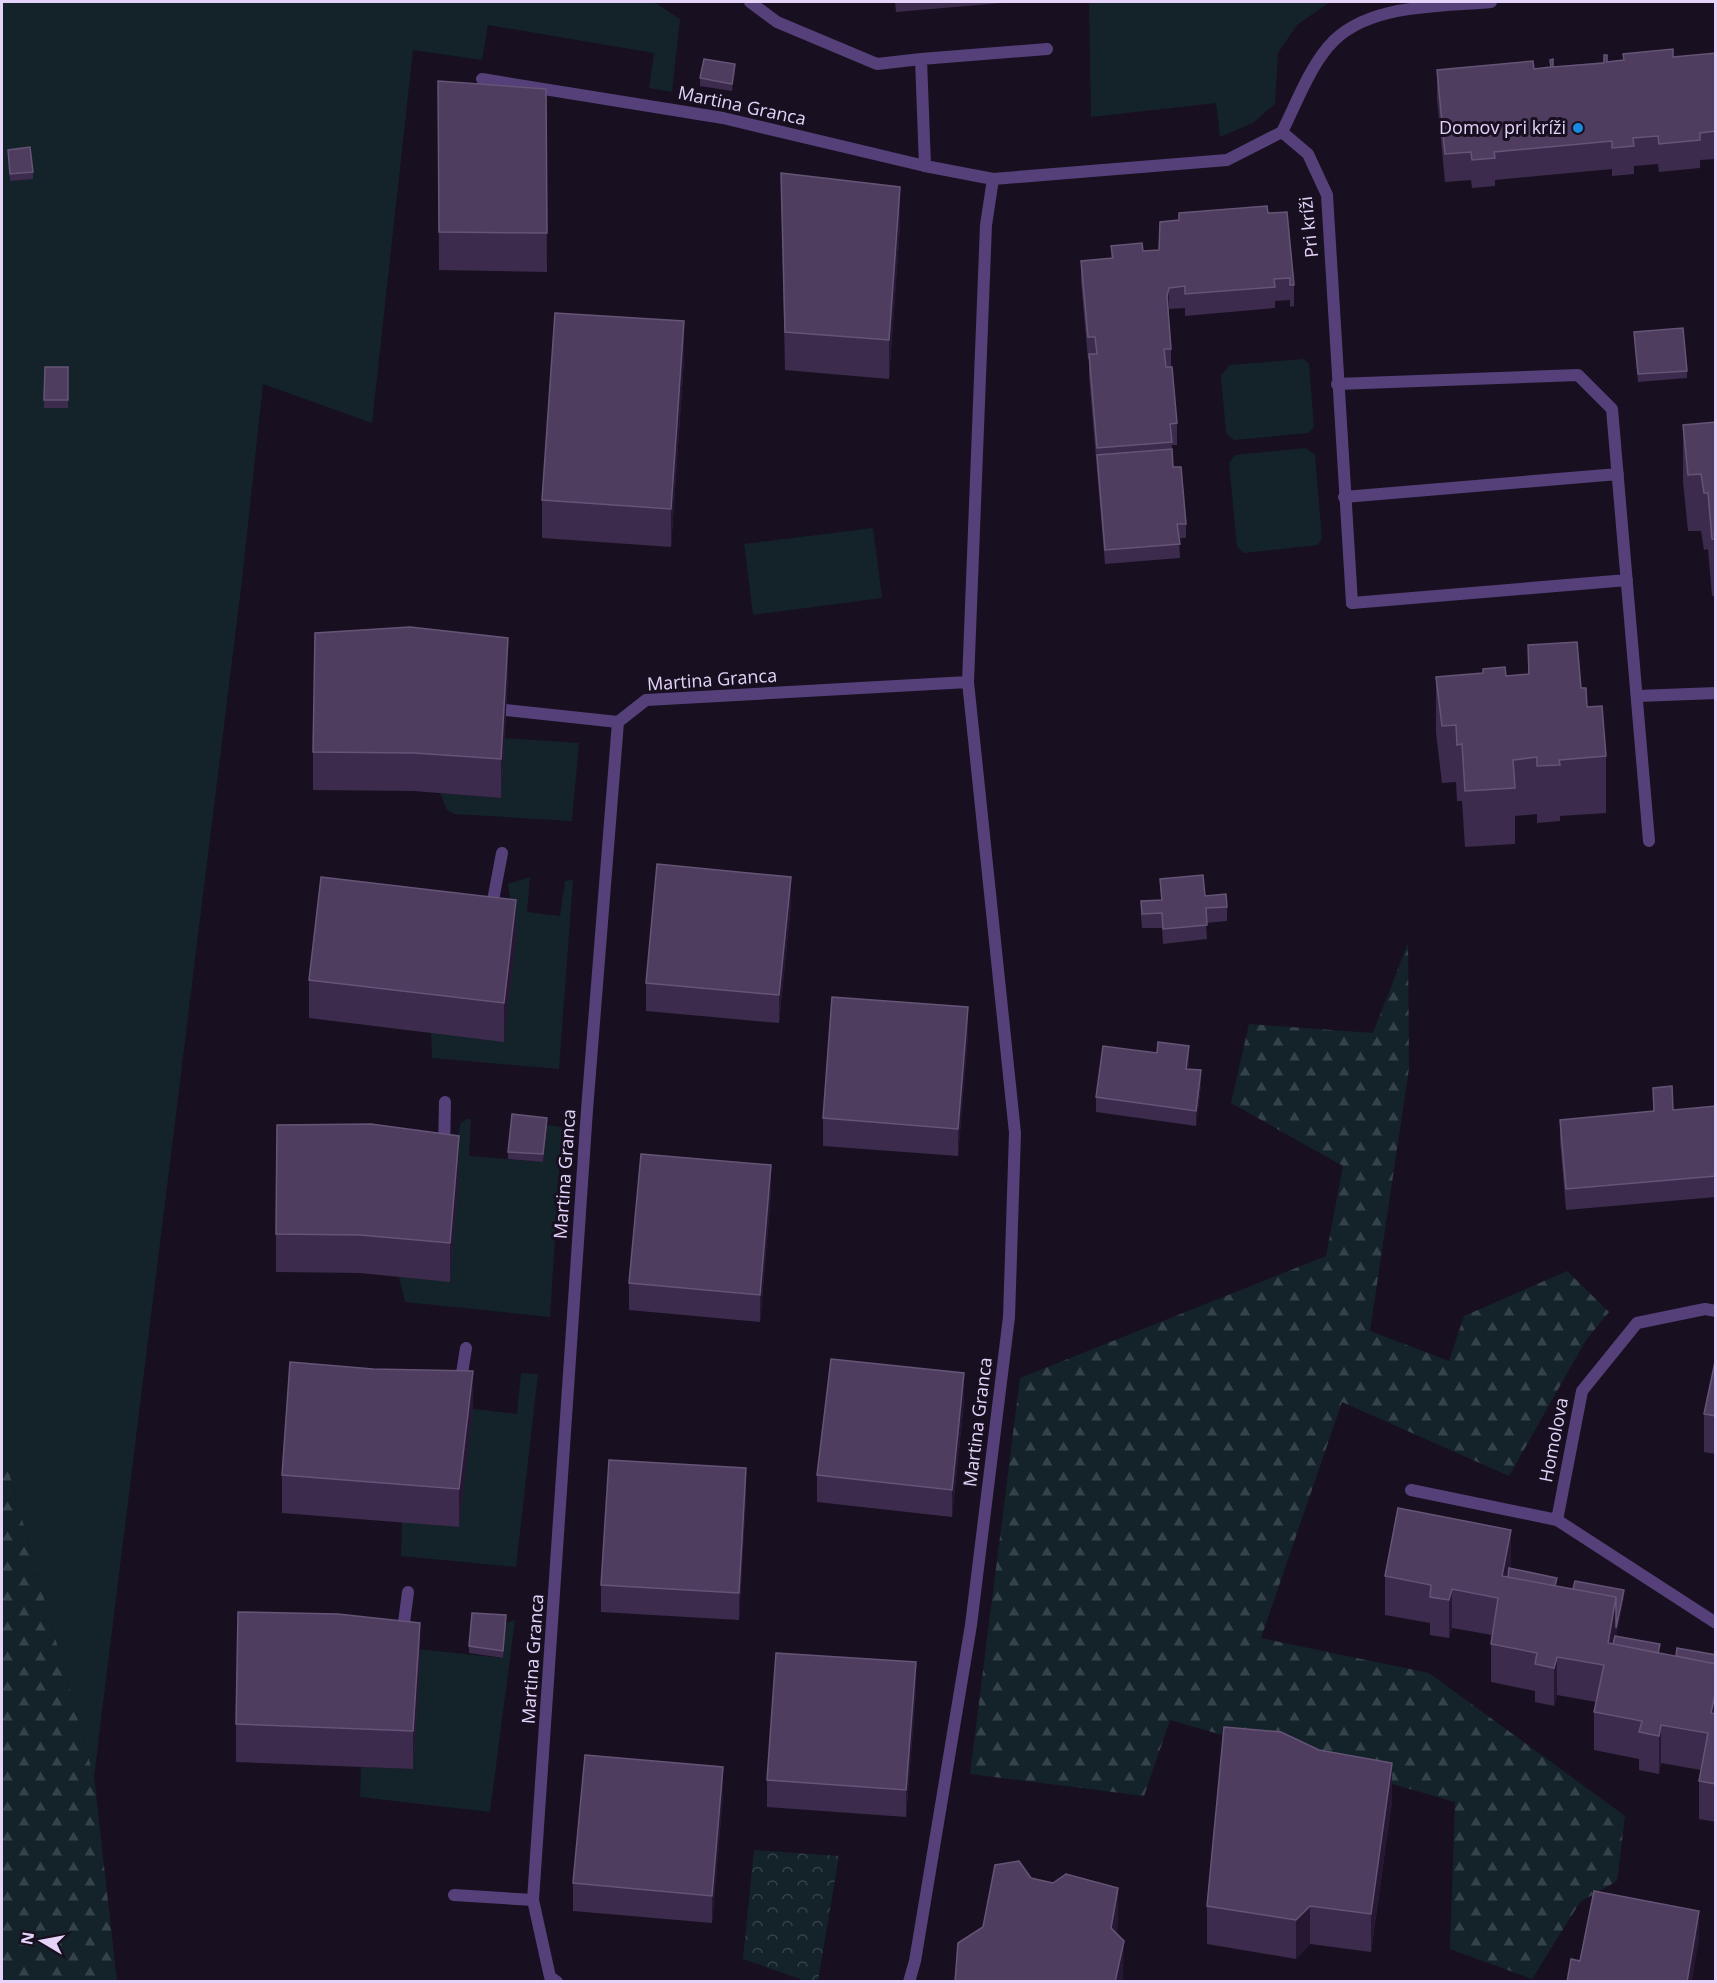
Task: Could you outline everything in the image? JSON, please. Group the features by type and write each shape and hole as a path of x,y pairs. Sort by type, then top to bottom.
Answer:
{"street":[{"path":"750,2 777,22 877,64 921,58 1047,49"},
{"path":"1282,132 1314,68 1328,46 1352,25 1380,14 1491,2"},
{"path":"921,58 925,166"},
{"name":"Martina Granca","path":"482,79 723,118 925,166 993,179 1227,160 1282,132"},
{"name":"Pri kríži","path":"1282,132 1308,154 1327,195 1352,603 1627,580"},
{"name":"Martina Granca","path":"909,1982 917,1950 970,1624 1009,1317 1015,1133 968,682 986,225 993,179"},
{"path":"1337,384 1578,375 1612,409 1649,841"},
{"path":"1344,497 1618,474"},
{"name":"Martina Granca","path":"557,1982 550,1977 533,1900 587,1110 618,722 646,700 968,682"},
{"path":"1638,696 1716,693"},
{"path":"506,710 618,722"},
{"path":"489,923 502,853"},
{"path":"444,1160 445,1102"},
{"name":"Homolova","path":"1557,1520 1582,1390 1637,1323 1705,1309 1716,1311"},
{"path":"458,1400 466,1348"},
{"path":"1411,1490 1557,1520 1716,1623"},
{"path":"400,1647 408,1592"},
{"path":"454,1895 533,1900"}],"green space":[{"path":"2,2 654,2 680,19 672,92 649,88 654,53 488,25 482,60 413,50 372,423 263,384 242,580 94,1777 2,1447"},
{"path":"1089,2 1330,2 1297,25 1278,53 1275,104 1253,123 1220,137 1216,103 1091,117"},
{"path":"1304,359 1309,364 1314,427 1308,433 1234,440 1226,434 1221,376 1229,365"},
{"path":"1306,448 1315,455 1322,538 1318,545 1244,553 1237,547 1229,463 1235,455"},
{"path":"873,528 882,598 753,615 744,544"},
{"path":"503,738 579,743 572,821 455,814 447,810 440,793 501,798"},
{"path":"530,877 527,912 560,916 565,881 573,880 559,1069 432,1058 431,1033 504,1041 516,938 508,884"},
{"path":"1408,943 1409,1068 1370,1331 1449,1361 1464,1316 1567,1271 1609,1312 1586,1340 1509,1476 1342,1402 1261,1638 1429,1673 1625,1816 1617,1881 1580,1902 1532,1979 1450,1949 1455,1802 1170,1720 1144,1796 970,1774 1020,1378 1326,1256 1343,1166 1231,1103 1249,1024 1373,1033"},
{"path":"471,1119 469,1156 543,1162 547,1125 562,1127 550,1317 405,1302 399,1277 450,1281 459,1174 458,1134 461,1123"},
{"path":"521,1373 538,1374 516,1567 401,1556 402,1522 459,1527 473,1409 517,1414"},
{"path":"2,1447 94,1777 117,1981 2,1981"},
{"path":"515,1620 490,1812 360,1797 361,1767 413,1769 418,1649 503,1658 506,1623"},
{"path":"754,1850 839,1856 818,1981 806,1981 743,1959"}],"building":[{"name":"Domov pri kríži","path":"1673,49 1673,57 1716,53 1716,131 1700,133 1700,140 1659,144 1658,136 1633,138 1634,146 1612,148 1612,141 1494,152 1495,158 1472,160 1471,152 1445,154 1437,70 1533,61 1534,69 1551,67 1550,60 1553,59 1553,67 1604,63 1604,55 1607,55 1607,62 1624,60 1623,54"},
{"path":"704,59 735,64 732,84 700,78"},
{"path":"438,81 546,89 547,233 439,232"},
{"path":"30,147 33,172 10,174 8,150"},
{"path":"781,173 900,187 889,340 785,332"},
{"path":"1267,206 1268,213 1287,212 1294,285 1290,285 1290,278 1274,279 1275,287 1185,294 1185,286 1169,288 1167,296 1171,349 1164,349 1166,367 1172,367 1177,423 1170,424 1172,442 1097,448 1089,354 1097,354 1095,337 1088,337 1081,261 1113,258 1111,246 1142,243 1143,251 1159,250 1160,222 1179,220 1179,213"},
{"path":"555,313 684,321 671,509 542,500"},
{"path":"1683,328 1687,371 1638,374 1634,332"},
{"path":"45,367 68,367 68,400 44,400"},
{"path":"1716,422 1716,539 1712,539 1708,493 1704,493 1701,474 1688,475 1683,425"},
{"path":"1172,449 1173,467 1181,467 1186,524 1177,524 1180,544 1105,550 1097,455"},
{"path":"410,627 508,638 501,759 414,753 313,752 315,633"},
{"path":"1577,642 1581,688 1586,688 1587,707 1602,706 1606,756 1559,760 1560,765 1537,766 1537,757 1513,760 1515,788 1465,791 1462,744 1457,745 1456,725 1442,726 1436,677 1483,673 1483,669 1505,667 1506,676 1529,674 1528,645"},
{"path":"657,864 791,877 779,995 646,983"},
{"path":"1203,875 1205,896 1226,894 1227,907 1206,908 1207,925 1163,929 1162,913 1142,914 1141,901 1162,900 1160,879"},
{"path":"321,877 516,900 504,1003 309,980"},
{"path":"832,997 968,1007 958,1129 823,1118"},
{"path":"1158,1042 1189,1046 1186,1069 1201,1070 1196,1111 1096,1097 1103,1046 1157,1053"},
{"path":"1672,1086 1673,1110 1716,1106 1716,1176 1566,1189 1560,1120 1654,1111 1653,1088"},
{"path":"512,1114 547,1118 543,1154 508,1152"},
{"path":"371,1124 459,1136 450,1243 360,1235 276,1234 277,1125"},
{"path":"641,1154 771,1165 760,1295 629,1283"},
{"path":"1716,1357 1716,1416 1704,1414"},
{"path":"831,1359 964,1373 952,1490 817,1475"},
{"path":"290,1362 373,1369 473,1371 459,1489 282,1475"},
{"path":"609,1460 746,1468 739,1593 601,1585"},
{"path":"1398,1508 1511,1530 1502,1576 1616,1597 1608,1643 1716,1664 1716,1690 1711,1713 1716,1714 1716,1784 1699,1781 1708,1733 1661,1725 1659,1736 1639,1732 1642,1721 1594,1712 1604,1665 1557,1657 1554,1668 1535,1664 1537,1653 1491,1644 1498,1598 1452,1589 1449,1600 1430,1597 1431,1585 1385,1576"},
{"path":"1509,1568 1557,1578 1555,1586 1508,1577"},
{"path":"1575,1581 1624,1590 1616,1628 1616,1597 1573,1589"},
{"path":"238,1612 338,1614 420,1623 413,1731 236,1724"},
{"path":"472,1613 506,1615 503,1651 469,1646"},
{"path":"1615,1636 1660,1644 1658,1653 1613,1644"},
{"path":"1677,1648 1716,1655 1716,1664 1676,1656"},
{"path":"776,1653 916,1662 906,1790 767,1780"},
{"path":"1224,1727 1281,1732 1319,1750 1392,1763 1371,1914 1310,1906 1296,1920 1207,1906"},
{"path":"585,1755 723,1767 712,1896 573,1883"},
{"path":"1019,1861 1031,1878 1053,1883 1066,1874 1118,1888 1111,1928 1124,1941 1115,1982 955,1982 958,1943 983,1927 995,1865"},
{"path":"1594,1891 1699,1911 1687,1982 1567,1982 1571,1959 1580,1961"}],"place":[{"name":"Domov pri kríži","path":"1578,128"}]}
